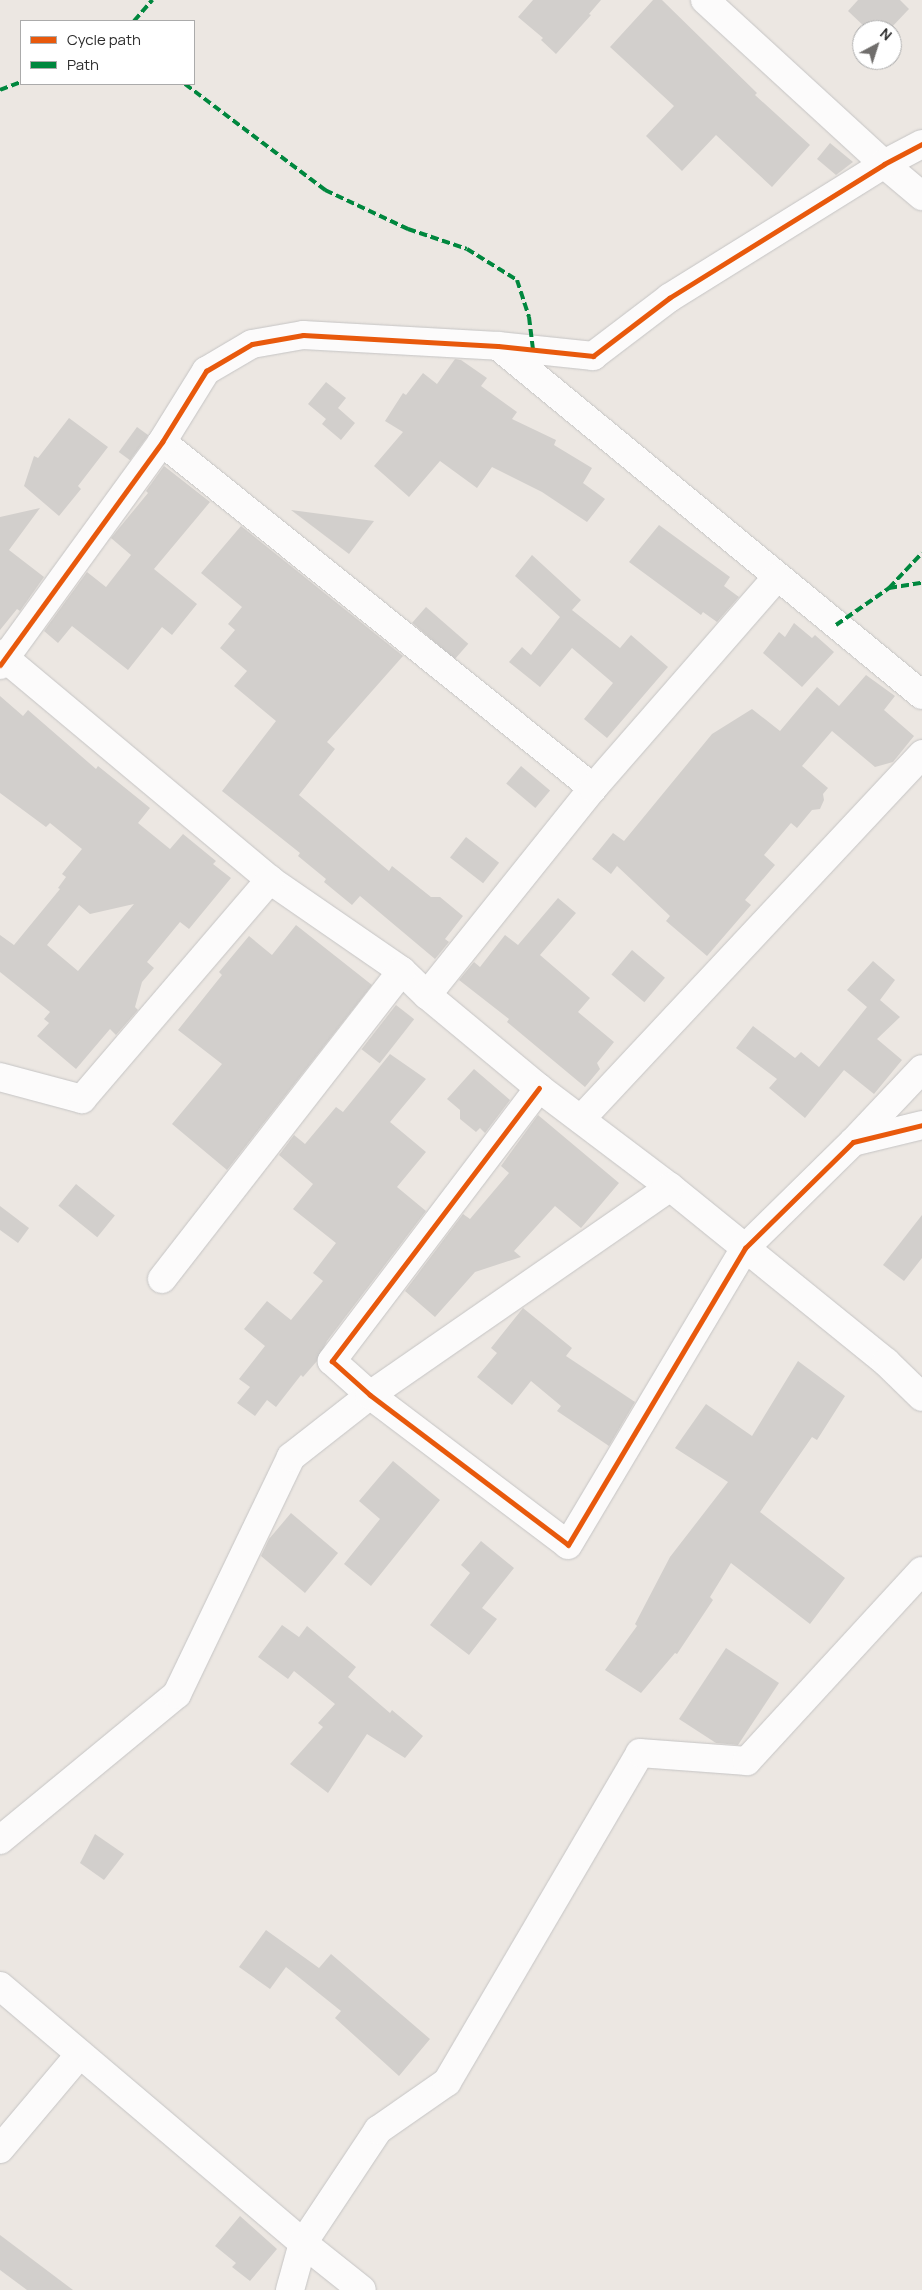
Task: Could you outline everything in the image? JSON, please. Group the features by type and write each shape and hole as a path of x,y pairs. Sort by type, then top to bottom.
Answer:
{"street":[{"path":"705,0 884,164 922,196"},
{"path":"922,144 884,164 669,298 593,356 498,346 303,335 252,344 206,371 162,442 2,659 270,880 402,971 427,995 539,1088 670,1187 886,1362 922,1397"},
{"path":"498,346 922,695"},
{"path":"162,442 593,788"},
{"path":"427,995 593,788 777,577"},
{"path":"581,1119 922,754"},
{"path":"0,1076 82,1098 270,880"},
{"path":"162,1279 402,971"},
{"path":"539,1088 332,1361 370,1395 568,1545 745,1248 853,1142 922,1069"},
{"path":"853,1142 922,1125"},
{"path":"0,1840 177,1694 291,1457 370,1395 670,1187"},
{"path":"290,2290 303,2243 378,2130 448,2082 640,1753 747,1762 922,1571"},
{"path":"0,1986 303,2243 362,2290"},
{"path":"0,2149 80,2054"}],"building":[{"path":"533,0 601,0 589,14 591,15 556,54 541,40 543,38 518,17"},
{"path":"653,0 662,0 757,93 755,95 810,145 772,187 716,135 682,171 646,136 674,106 610,47"},
{"path":"858,0 900,0 909,9 899,20 857,20 848,11"},
{"path":"830,143 853,162 836,175 817,159"},
{"path":"455,359 461,360 487,378 481,386 517,412 512,419 556,440 554,445 592,468 583,483 605,499 587,522 542,492 492,467 477,488 440,461 409,497 374,466 403,432 385,421 403,393 406,395 423,373 437,384"},
{"path":"326,382 346,398 338,408 355,423 341,440 322,424 326,419 308,404"},
{"path":"69,418 108,447 78,486 81,489 59,516 24,486 34,456 38,458"},
{"path":"137,427 148,435 130,460 119,452"},
{"path":"164,466 210,502 154,569 197,604 172,635 162,627 128,670 72,626 58,643 44,631 87,572 106,587 131,555 111,538 148,493 146,491"},
{"path":"40,508 9,550 44,577 20,611 17,609 0,630 0,517"},
{"path":"291,510 374,521 349,554"},
{"path":"659,525 730,577 724,586 739,597 717,622 703,612 701,615 629,562"},
{"path":"241,526 403,656 327,742 335,749 299,795 389,871 392,866 431,897 440,897 463,916 445,939 449,942 435,959 360,896 352,905 324,882 326,879 298,856 300,853 222,791 276,721 234,686 247,671 220,648 235,630 228,624 242,607 201,573"},
{"path":"532,555 581,600 572,610 620,648 631,635 668,667 607,738 584,719 613,683 572,648 540,687 509,662 522,647 531,655 560,617 515,576"},
{"path":"426,607 468,644 454,660 412,623"},
{"path":"794,623 812,638 815,635 834,652 802,687 763,653 779,632 785,637"},
{"path":"866,675 895,696 884,710 914,736 893,762 875,767 832,731 802,766 828,788 823,794 824,800 820,809 812,810 797,828 791,823 764,855 775,865 745,900 751,905 707,956 666,921 670,916 617,866 611,874 592,859 613,833 624,841 712,734 752,709 780,731 817,687 839,706"},
{"path":"0,696 23,716 28,710 96,769 98,766 150,808 138,823 170,849 183,834 216,861 213,864 231,878 189,929 180,922 147,962 154,968 142,982 135,1007 138,1010 116,1035 110,1029 76,1069 37,1036 49,1023 44,1019 50,1012 0,972 0,935 14,945 60,889 58,888 66,877 62,874 82,849 50,823 46,827 0,793","holes":["134,904 78,971 47,945 79,905 90,914"]},
{"path":"521,766 550,790 535,808 506,784"},
{"path":"466,837 499,863 483,883 450,857"},
{"path":"558,898 576,913 540,955 590,998 578,1012 614,1042 597,1063 600,1069 585,1087 507,1022 509,1019 459,980 474,962 480,967 505,935 518,945"},
{"path":"296,925 372,985 227,1170 172,1124 222,1064 178,1030 222,975 219,972 249,936 272,955"},
{"path":"632,950 665,978 644,1002 611,975"},
{"path":"873,961 895,980 880,1000 900,1017 877,1039 902,1060 874,1094 844,1070 805,1118 769,1088 777,1079 736,1048 753,1026 795,1058 801,1052 819,1067 867,1007 847,990"},
{"path":"396,1005 414,1019 380,1063 362,1049"},
{"path":"390,1054 426,1079 390,1122 426,1152 397,1187 426,1211 327,1341 317,1361 303,1377 301,1375 276,1407 267,1400 255,1416 237,1403 250,1387 239,1379 265,1346 244,1329 267,1301 291,1320 323,1281 313,1273 336,1243 293,1209 313,1184 279,1155 294,1135 305,1144 336,1107 343,1112"},
{"path":"474,1069 510,1100 485,1133 480,1128 476,1132 460,1119 460,1110 447,1099"},
{"path":"538,1115 619,1183 581,1228 555,1206 514,1251 521,1257 475,1272 435,1317 405,1291 463,1214 470,1219 509,1173 501,1166"},
{"path":"76,1184 115,1215 97,1237 58,1206"},
{"path":"0,1206 29,1228 18,1243 0,1230"},
{"path":"922,1215 922,1258 904,1281 883,1265"},
{"path":"523,1308 572,1348 566,1356 635,1402 609,1446 557,1411 561,1406 531,1381 512,1405 477,1377 497,1353 491,1348"},
{"path":"798,1361 845,1396 817,1440 812,1437 760,1512 845,1578 810,1624 731,1563 710,1597 713,1600 677,1654 675,1653 641,1693 605,1670 637,1626 635,1624 670,1557 728,1482 675,1448 706,1404 752,1436"},
{"path":"393,1461 440,1500 371,1586 344,1564 380,1519 359,1501"},
{"path":"291,1513 338,1553 305,1593 261,1556 269,1539"},
{"path":"481,1541 514,1568 482,1608 497,1619 469,1655 430,1625 470,1573 461,1565"},
{"path":"282,1625 299,1637 307,1626 356,1667 348,1677 390,1713 392,1710 423,1736 405,1758 367,1734 328,1793 290,1764 323,1727 318,1723 335,1704 294,1671 288,1679 258,1657"},
{"path":"726,1648 779,1683 738,1745 716,1743 679,1719"},
{"path":"95,1834 124,1854 104,1880 80,1863"},
{"path":"266,1930 319,1968 331,1954 430,2039 399,2076 335,2018 341,2011 286,1967 270,1989 239,1967"},
{"path":"240,2216 277,2249 250,2281 232,2267 236,2263 215,2246"},
{"path":"0,2235 73,2290 27,2290 0,2270"}],"marked path":[{"path":"135,20 152,0"},
{"path":"0,90 20,82"},
{"path":"186,85 325,190 408,229 467,249 517,280 529,317 533,349"},
{"path":"836,625 889,588 922,553"},
{"path":"889,588 922,583"}],"cycle path":[{"path":"0,665 162,442 206,371 252,344 303,335 498,346 593,356 669,298 884,164 922,144"},
{"path":"539,1088 332,1361 370,1395 568,1545 745,1248 853,1142 922,1125"}]}
